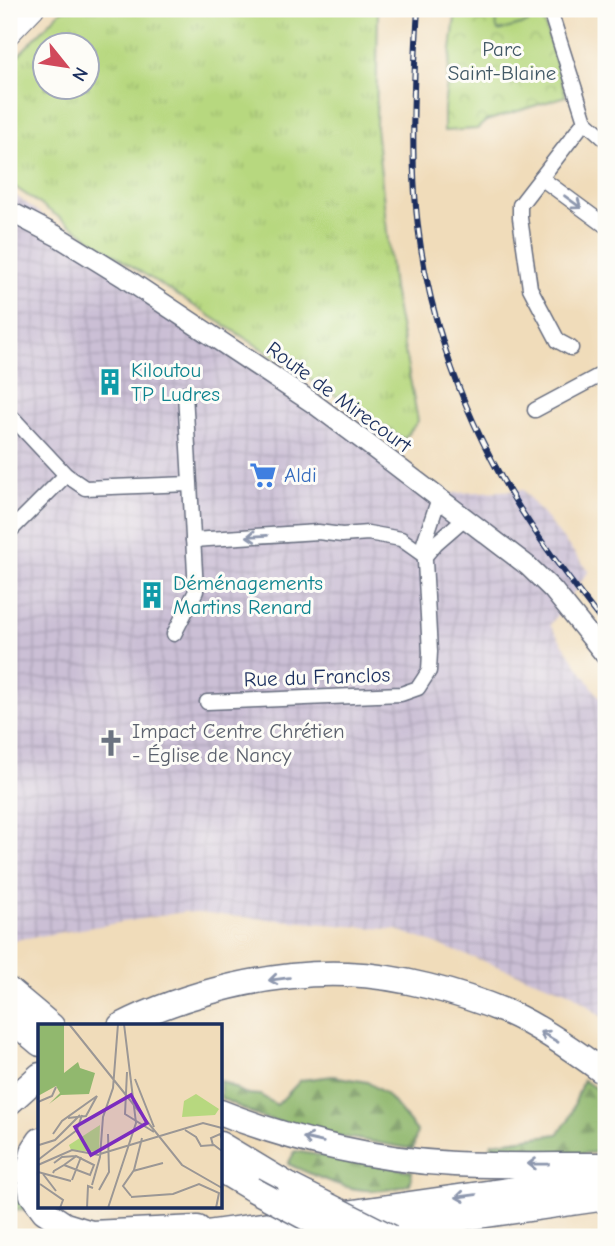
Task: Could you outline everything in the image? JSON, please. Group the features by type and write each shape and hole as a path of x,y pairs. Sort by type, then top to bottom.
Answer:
{"highway":[{"path":"124,1024 222,987 288,977 347,974 428,986 508,1013 583,1057 606,1074"},
{"path":"9,990 50,1024"},
{"path":"9,1018 38,1042"},
{"path":"9,1103 38,1077"},
{"path":"222,1112 264,1129 384,1157 454,1164 606,1166"},
{"path":"38,1143 28,1172 32,1195 38,1203"},
{"path":"222,1145 290,1186 391,1237"},
{"path":"222,1171 342,1237"},
{"path":"179,1237 606,1176"},
{"path":"331,1237 606,1198"},
{"path":"42,1208 65,1225 91,1233 272,1224"},
{"path":"516,1211 559,1214 606,1210"}],"main road":[{"name":"Route de Mirecourt","path":"11,210 102,263 267,372 466,517 536,574 606,656"}],"street":[{"path":"9,36 35,9"},
{"path":"552,9 552,17 585,121 606,140"},
{"path":"571,348 558,341 530,288 520,205 585,121"},
{"path":"541,178 606,226"},
{"path":"535,410 606,372"},
{"path":"174,634 196,591 184,393"},
{"path":"9,414 66,475 85,488 190,484"},
{"path":"9,532 66,475"},
{"name":"Rue du Franclos","path":"207,702 401,695 418,688 429,671 424,543 439,498"},
{"path":"193,540 318,532 342,535 368,533 387,536 412,545 425,556 466,517"}],"shaded area":[{"path":"9,191 434,494 523,490 589,571 550,625 606,707 606,1020 571,993 397,930 184,912 9,941"}],"green space":[{"path":"63,9 378,9 376,127 393,289 418,421 404,439 122,260 9,183 9,65 32,41 32,102 102,102 102,32 41,32"},
{"name":"Parc Saint-Blaine","path":"456,9 542,9 566,96 486,121 477,129 444,131 444,108"},
{"path":"525,12 528,23 498,31 495,20"},
{"path":"333,1076 367,1082 386,1094 417,1131 413,1149 339,1136 260,1117 222,1098 222,1081 246,1094 260,1095 277,1105 301,1080"},
{"path":"583,1080 606,1095 606,1152 534,1156 489,1154 492,1143 558,1134 569,1119"},
{"path":"9,1151 24,1178 27,1210 9,1209"},
{"path":"295,1151 412,1171 410,1184 377,1191 333,1183 288,1164"}],"railway":[{"path":"418,9 413,148 415,194 425,273 445,350 474,424 511,494 606,627"}],"place":[{"name":"Kiloutou TP Ludres","path":"110,382"},
{"name":"Aldi","path":"263,475"},
{"name":"Déménagements Martins Renard","path":"152,595"},
{"name":"Impact Centre Chrétien - Église de Nancy","path":"111,743"}]}
